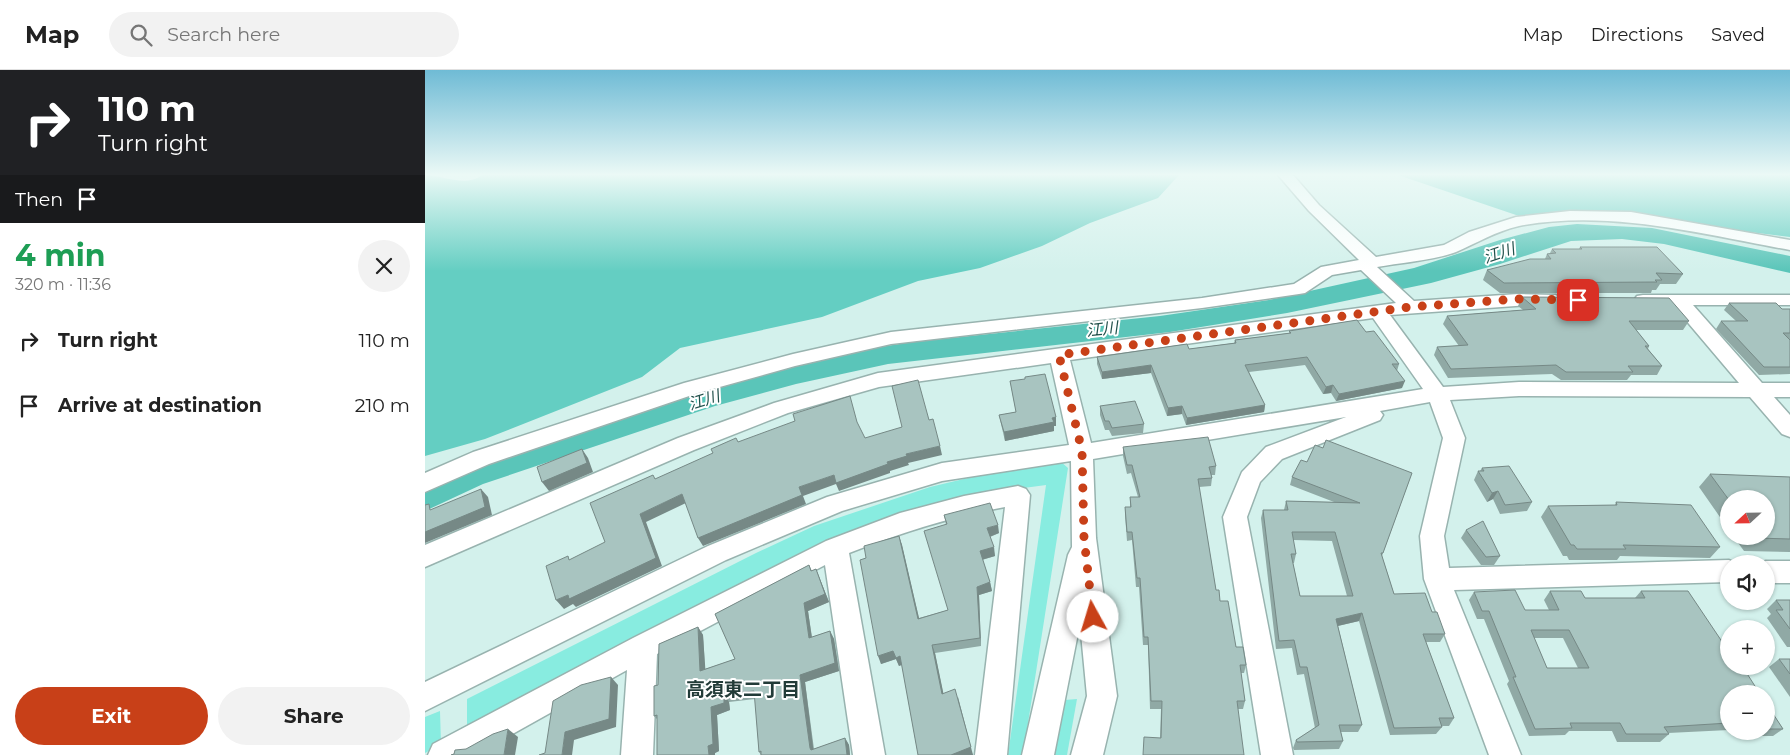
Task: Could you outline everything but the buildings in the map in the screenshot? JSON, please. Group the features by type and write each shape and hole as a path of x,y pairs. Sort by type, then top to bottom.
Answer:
{"street":[{"path":"1313,207 1410,307"},
{"path":"425,483 481,458 691,388 793,360 891,338 1202,304 1299,290 1327,272 1449,248 1475,234 1515,222 1570,216 1640,218 1790,244"},
{"path":"425,556 686,444 781,408 879,380 1410,307 1518,299 1568,300"},
{"path":"1628,300 1790,300"},
{"path":"1678,300 1790,429"},
{"path":"1378,312 1437,394 1454,438 1432,536 1437,579 1505,755"},
{"path":"1059,355 1082,451 1084,538 1102,696 1087,755"},
{"path":"425,697 717,554 835,504 942,472 1082,451 1100,451 1437,394 1519,389 1790,390"},
{"path":"1277,755 1235,517 1250,478 1275,453 1412,399"},
{"path":"444,755 643,647 835,548 900,523 964,506 1018,495 991,755"},
{"path":"1038,755 1084,538"},
{"path":"835,548 869,755"},
{"path":"1437,579 1720,571"},
{"path":"1775,572 1790,572"},
{"path":"637,755 643,647"}],"shaded area":[{"path":"425,207 1134,207 1090,223 1042,246 980,268 918,281 822,317 680,348 642,377 485,439 425,456"},
{"path":"1492,207 1790,207 1790,237 1588,212 1553,212 1519,216"},
{"path":"1060,461 1068,468 1023,755 1008,755 1046,485 977,494 901,516 467,732 467,699 756,553 814,526 930,487 985,474"},
{"path":"1077,699 1067,755 1050,755 1065,700"},
{"path":"440,711 441,745 425,753 425,717"}],"water":[{"name":"江川","path":"1577,224 1652,228 1790,256 1790,273 1664,244 1622,239 1571,241 1500,264 1431,283 1287,313 1170,332 888,364 796,384 715,406 483,484 425,511 425,487 441,479 707,389 848,352 912,342 1160,316 1269,300 1414,268 1500,240 1549,227"}],"district":[{"name":"高須東二丁目","path":"743,689"}],"route":[{"path":"1093,617 1084,538 1082,451 1059,355 1410,307 1518,299 1578,300"}]}
